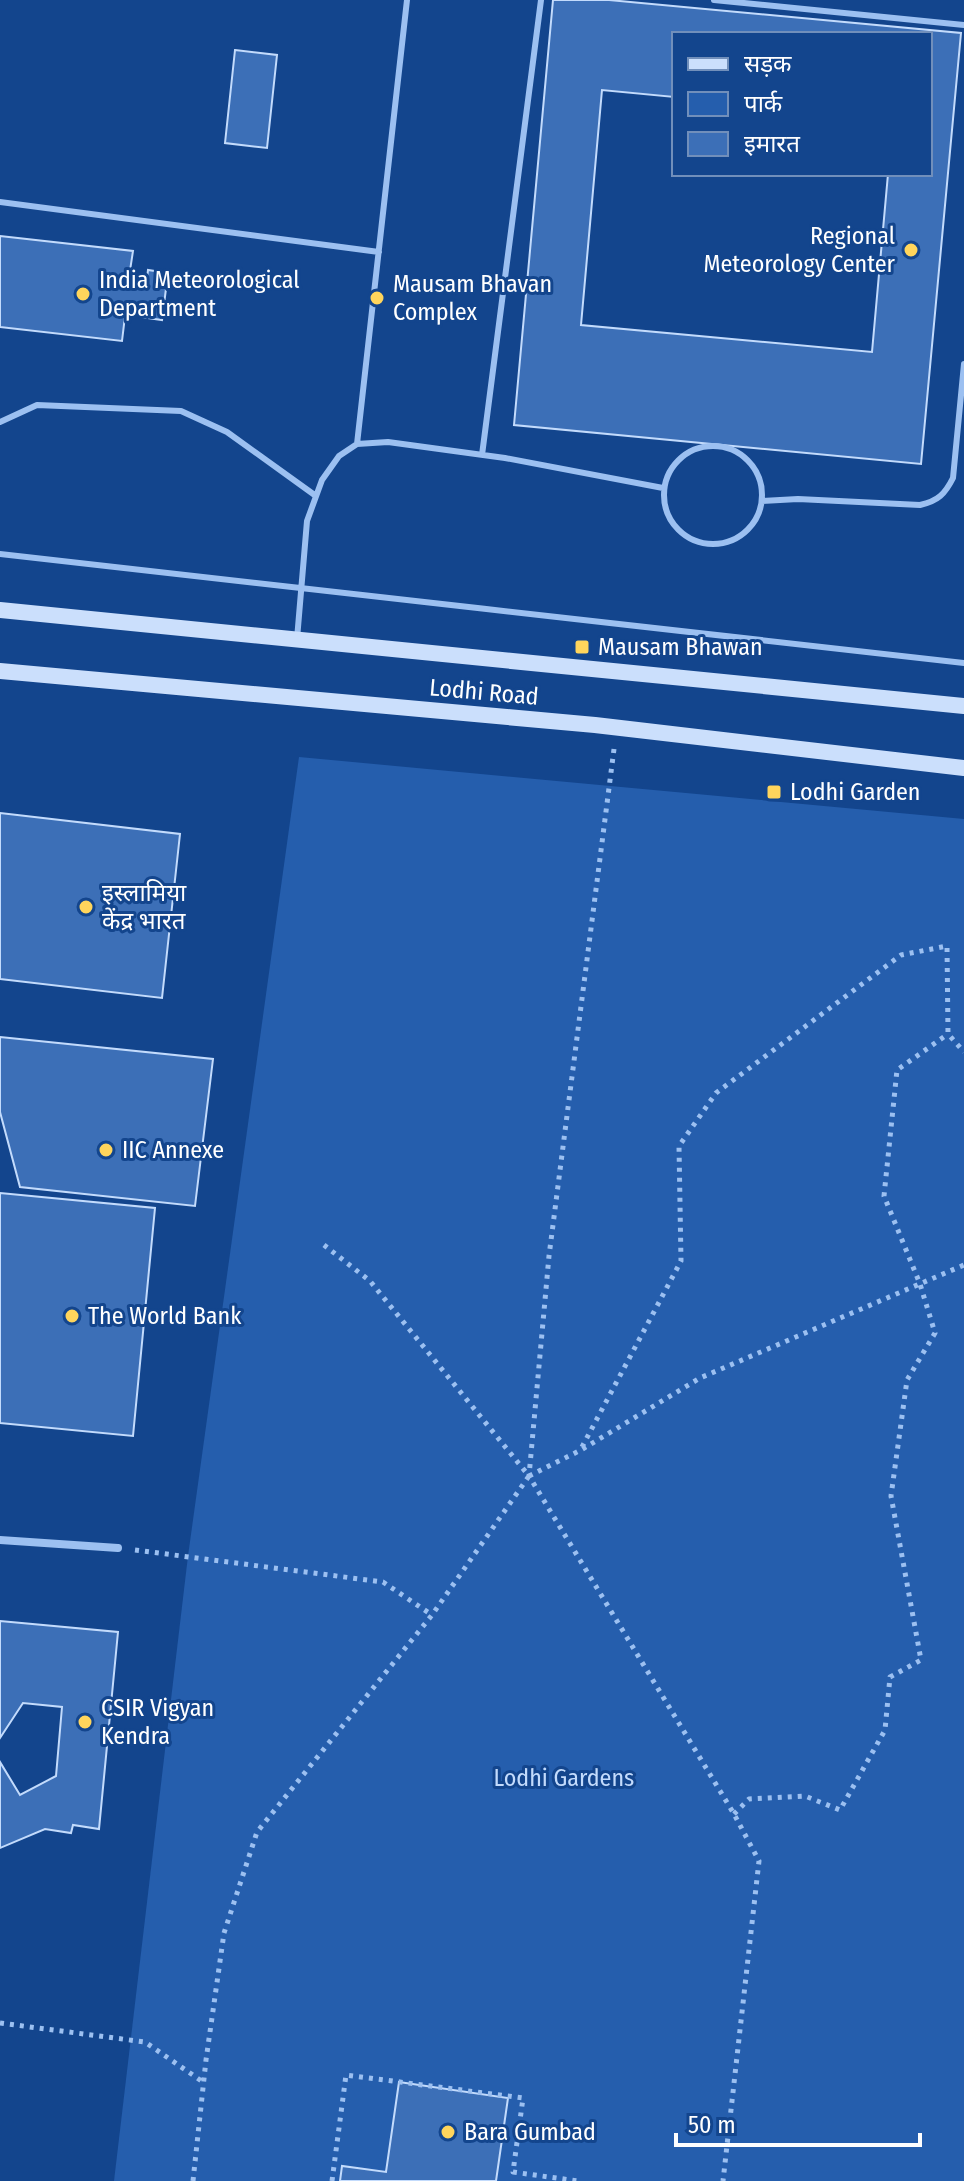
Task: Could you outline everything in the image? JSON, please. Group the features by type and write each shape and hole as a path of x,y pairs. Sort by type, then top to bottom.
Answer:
{"main road":[{"name":"Lodhi Road","path":"0,610 964,706"},
{"name":"Lodhi Road","path":"0,671 616,727 964,768"}],"street":[{"path":"0,1540 118,1548"}],"lane":[{"path":"357,444 407,0"},
{"path":"482,455 541,0"},
{"path":"714,0 964,25"},
{"path":"0,202 379,252"},
{"path":"762,501 798,499 920,505 935,502 946,492 953,478 964,364"},
{"path":"0,422 37,405 181,411 227,432 316,496"},
{"path":"297,639 307,521 322,480 339,456 357,444 388,442 482,455 663,488"},
{"path":"710,445 727,447 742,455 754,468 761,484 762,501 758,516 737,538 723,543 707,543 692,540 670,520 664,505 663,488 679,458 694,449 710,445"},
{"path":"0,554 964,663"}],"path":[{"path":"529,1476 549,1256 616,727"},
{"path":"581,1450 681,1261 679,1146 716,1093 901,955 947,946 948,1034 964,1052"},
{"path":"734,1814 749,1799 805,1796 840,1810 885,1730 890,1677 921,1660 891,1496 907,1380 935,1333 920,1284 884,1196 897,1070 948,1034"},
{"path":"324,1245 370,1281 529,1476 734,1814 759,1861 723,2181"},
{"path":"193,2181 224,1933 257,1832 432,1615 529,1476 581,1450 700,1378 964,1265"},
{"path":"118,1548 383,1582 432,1615"},
{"path":"0,2023 145,2042 203,2082"},
{"path":"332,2181 346,2075 523,2098 513,2172 578,2181"}],"green space":[{"name":"Lodhi Gardens","path":"299,757 964,819 964,2181 114,2181 188,1556"}],"building":[{"name":"Regional Meteorology Center","path":"553,0 609,0 961,33 921,464 514,425","holes":["672,32 932,32 932,176 888,176 872,352 581,325 602,90 672,97"]},
{"path":"235,50 277,55 267,148 225,143"},
{"name":"India Meteorological Department","path":"0,236 133,251 129,277 147,279 148,270 168,273 162,320 140,317 140,310 126,308 122,341 0,327"},
{"name":"इस्लामिया केंद्र भारत","path":"0,813 180,834 162,998 0,979"},
{"name":"IIC Annexe","path":"0,1037 213,1059 195,1206 20,1187 0,1112"},
{"name":"The World Bank","path":"0,1193 155,1208 133,1436 0,1423"},
{"name":"CSIR Vigyan Kendra","path":"0,1621 118,1632 99,1829 73,1825 71,1833 45,1829 0,1848 0,1762 20,1795 56,1776 62,1707 23,1703 0,1738"},
{"name":"Bara Gumbad","path":"399,2082 508,2098 496,2181 340,2181 342,2166 386,2172"}],"place":[{"name":"Regional Meteorology Center","path":"911,250"},
{"name":"India Meteorological Department","path":"83,294"},
{"name":"Mausam Bhavan Complex","path":"377,298"},
{"name":"Mausam Bhawan","path":"582,647"},
{"name":"Lodhi Garden","path":"774,792"},
{"name":"इस्लामिया केंद्र भारत","path":"86,907"},
{"name":"IIC Annexe","path":"106,1150"},
{"name":"The World Bank","path":"72,1316"},
{"name":"CSIR Vigyan Kendra","path":"85,1722"},
{"name":"Bara Gumbad","path":"448,2132"}]}
